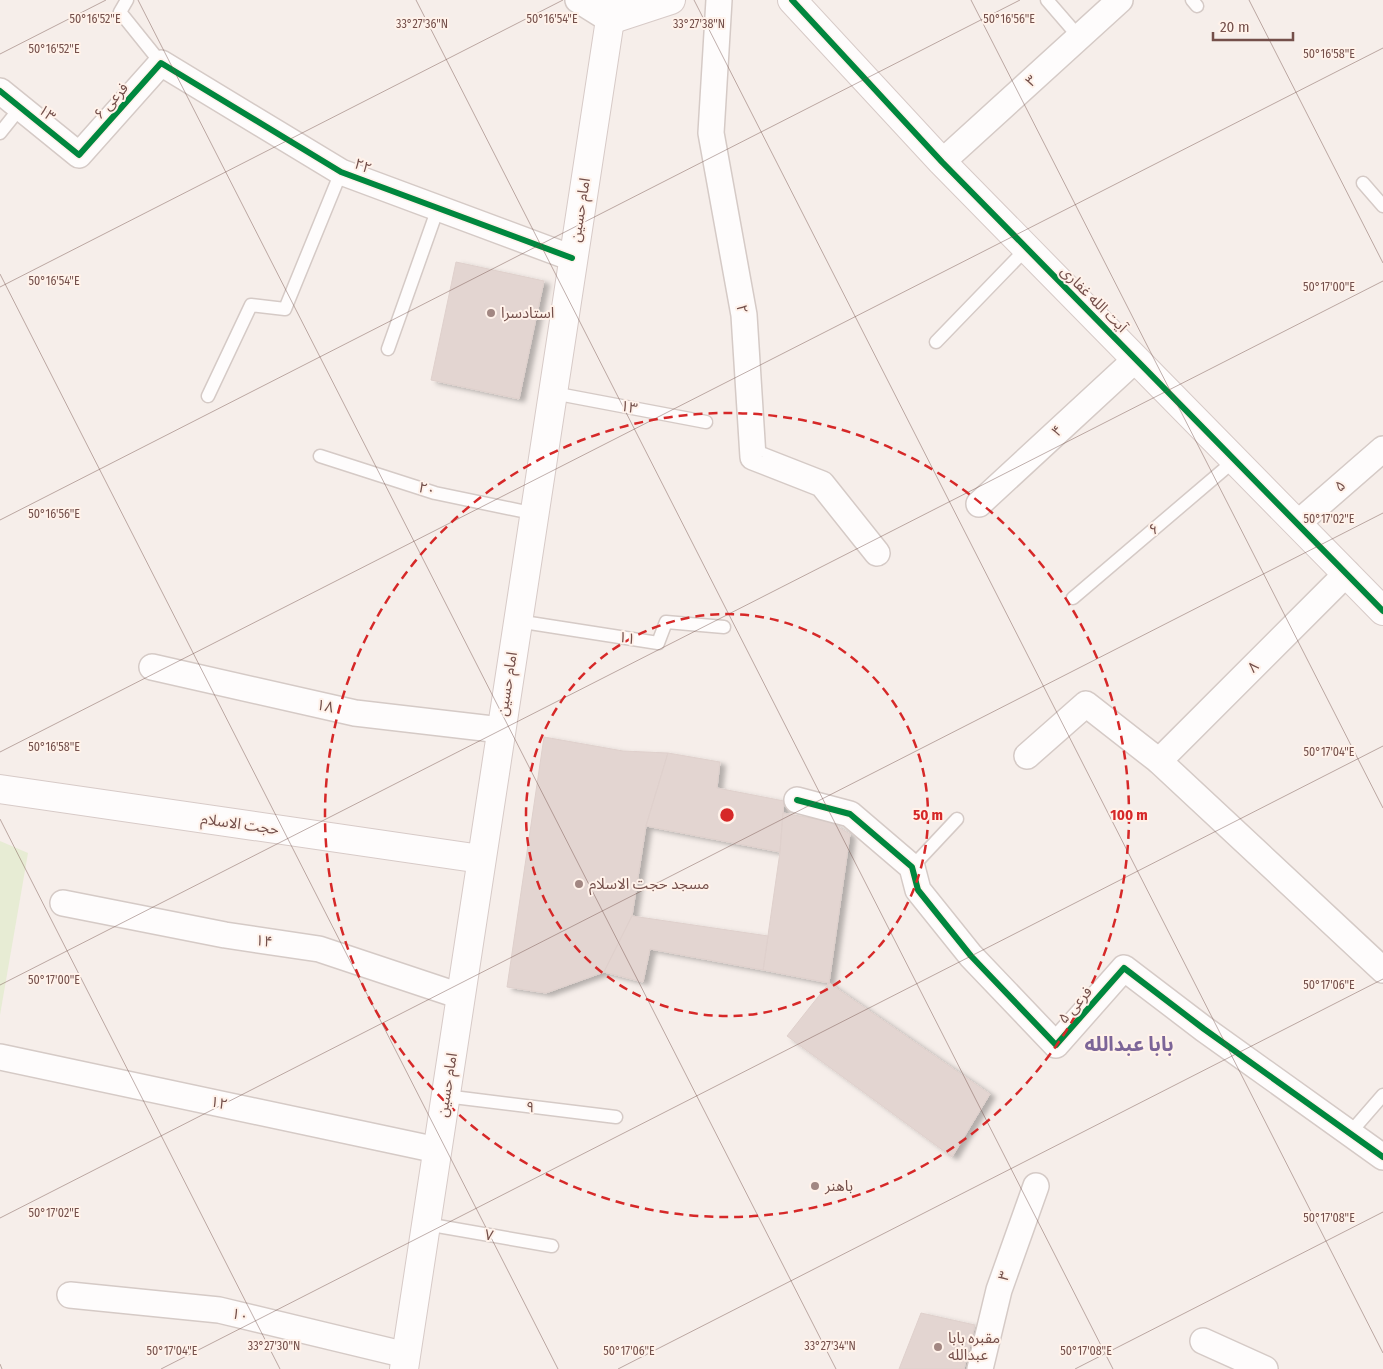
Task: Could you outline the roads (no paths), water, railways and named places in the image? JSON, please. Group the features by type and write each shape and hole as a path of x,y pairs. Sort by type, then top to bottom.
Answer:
{"main road":[{"path":"611,10 671,0"},
{"name":"آیت الله غفاری","path":"792,0 942,162 1383,611"},
{"name":"امام حسین","path":"405,1362 517,621 536,514 572,258 611,10"},
{"name":"حجت الاسلام","path":"0,789 481,860"}],"street":[{"path":"578,0 611,10"},
{"name":"۲","path":"719,0 711,133 744,315 753,457 822,484 877,554"},
{"name":"۳","path":"942,162 1120,0"},
{"name":"فرعی ۶","path":"79,155 162,63"},
{"name":"۲۲","path":"162,63 341,172 572,258"},
{"name":"۱۳","path":"0,92 79,155"},
{"name":"۴","path":"979,504 1136,359"},
{"name":"۵","path":"1298,523 1383,449"},
{"name":"۸","path":"1159,761 1347,573"},
{"name":"۱۸","path":"152,667 355,713 501,730"},
{"path":"1027,756 1086,704 1159,761 1383,970"},
{"path":"796,800 850,814 912,867"},
{"name":"فرعی ۵","path":"912,867 918,890 971,956 1056,1045 1124,968 1204,1029 1383,1157"},
{"name":"۱۴","path":"63,903 225,935 319,948 460,996"},
{"name":"۱۲","path":"0,1057 437,1150"},
{"name":"۳","path":"980,1369 999,1290 1036,1186"},
{"name":"۱۰","path":"70,1295 219,1310 405,1362"},
{"path":"1203,1341 1265,1369"}],"lane":[{"path":"128,0 120,12 162,63"},
{"path":"1047,0 1079,37"},
{"path":"0,133 20,108"},
{"path":"208,396 250,306 285,310 341,172"},
{"path":"1363,183 1383,206"},
{"path":"388,349 438,208"},
{"path":"936,342 1027,248"},
{"name":"۱۳","path":"553,393 706,422"},
{"name":"۲۰","path":"320,456 435,492 536,514"},
{"name":"۶","path":"1073,598 1235,460"},
{"name":"۱۱","path":"517,621 658,643 666,622 724,627"},
{"path":"912,867 958,820"},
{"path":"1350,1133 1383,1095"},
{"name":"۹","path":"445,1096 616,1117"},
{"name":"۷","path":"426,1224 552,1246"}],"place":[{"name":"استادسرا","path":"491,313"},
{"name":"مسجد حجت الاسلام","path":"579,884"},
{"name":"باهنر","path":"815,1186"},
{"name":"مقبره بابا عبدالله","path":"938,1347"}],"district":[{"name":"بابا عبدالله","path":"1129,1044"}]}
